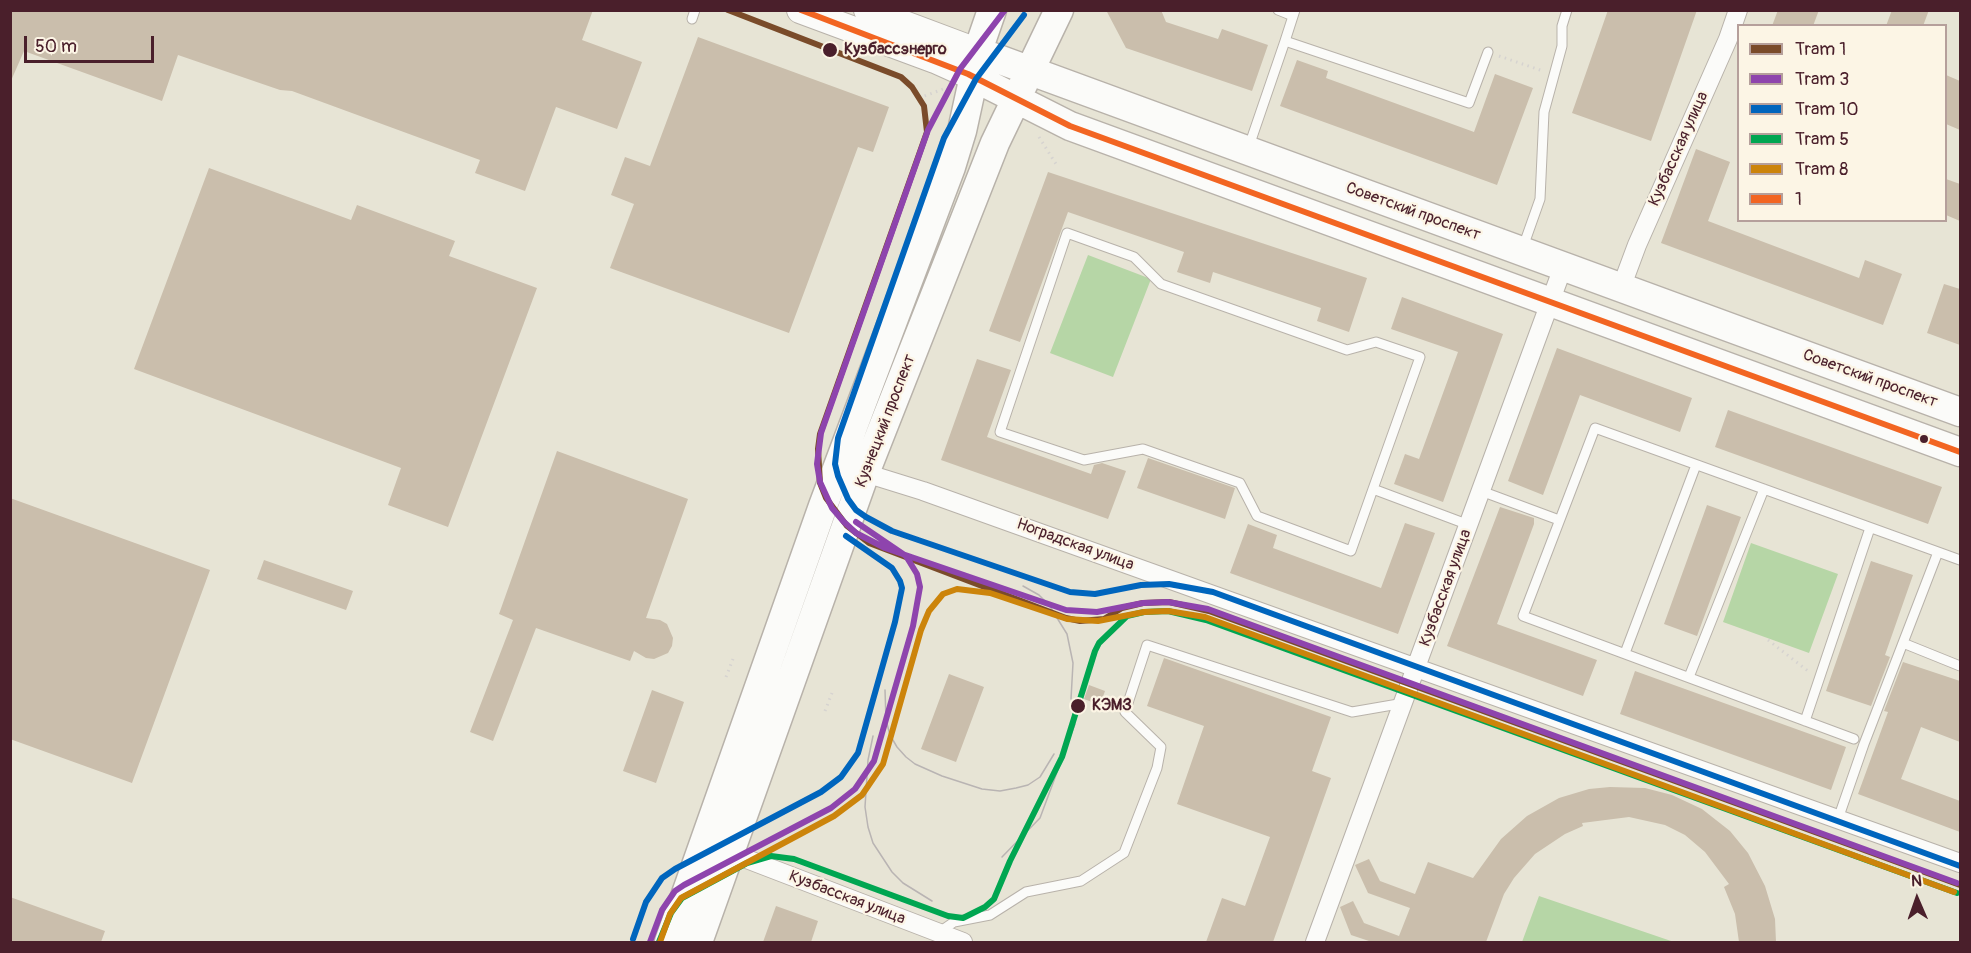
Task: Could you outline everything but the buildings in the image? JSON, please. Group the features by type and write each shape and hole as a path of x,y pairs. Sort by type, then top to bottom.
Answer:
{"main road":[{"name":"Советский проспект","path":"800,10 934,60 1029,70 1960,411"},
{"name":"Советский проспект","path":"867,10 977,65 1015,99 1070,126 1960,452"},
{"name":"Кузнецкий проспект","path":"669,942 823,506 951,167 992,10"},
{"name":"Кузнецкий проспект","path":"698,942 865,473 995,143 1029,70 1053,27 1059,10"}],"street":[{"name":"Кузбасская улица","path":"1622,288 1637,245 1738,10"},
{"name":"Кузбасская улица","path":"1316,942 1563,267"},
{"name":"Ноградская улица","path":"865,473 923,491 1960,863"},
{"name":"Кузбасская улица","path":"731,853 963,942"}],"lane":[{"path":"1247,151 1294,13 1278,10"},
{"path":"1522,252 1540,199 1544,112 1562,46 1562,26 1567,10"},
{"path":"1285,41 1469,103 1488,52"},
{"path":"1067,233 1134,257 1161,284 1347,350 1376,342 1420,357 1373,489 1351,551 1257,516 1240,483 1143,448 1084,460 1000,432 1067,233"},
{"path":"1854,739 1523,616 1595,428 1960,560"},
{"path":"1625,653 1696,465"},
{"path":"1373,489 1469,525"},
{"path":"1689,677 1764,489"},
{"path":"1481,491 1558,520"},
{"path":"1805,721 1870,528"},
{"path":"1838,819 1864,744 1938,552"},
{"path":"1903,643 1960,666"},
{"path":"938,933 954,922 990,915 1026,892 1081,881 1124,853 1157,768 1161,747 1125,712 1147,645 1352,712 1404,703"}],"path":[{"path":"1488,52 1554,75"},
{"path":"1768,640 1812,674"},
{"path":"726,677 733,659"},
{"path":"825,711 831,693"}],"green space":[{"path":"1088,255 1151,279 1113,377 1050,353"},
{"path":"1751,543 1838,574 1809,653 1723,622"},
{"path":"1539,896 1674,942 1522,942"}],"tram line":[{"name":"1","path":"728,10 901,77 912,87 924,106 927,132 820,434 818,449 820,483 826,498 847,526 869,543 1066,618 1080,621 1104,619 1122,608 1143,603 1169,602 1209,611 1960,885"},
{"name":"3","path":"1005,10 960,69 928,130 821,433 817,464 820,482 832,508 844,522 856,533 885,548 1066,610 1097,612 1143,603 1168,602 1208,609 1957,883"},
{"name":"10","path":"1024,15 976,79 944,138 838,438 835,464 848,499 856,510 892,531 1070,592 1095,594 1141,585 1169,584 1213,592 1960,866"},
{"name":"3","path":"650,942 662,910 675,891 831,808 855,789 874,761 913,626 920,587 917,574 906,556 856,522"},
{"name":"10","path":"633,939 646,902 662,878 821,792 841,777 858,753 895,622 902,588 892,568 846,536"},
{"path":"1023,586 1039,595 1049,605 1067,634 1073,663 1071,699"},
{"name":"8","path":"660,942 670,914 681,898 834,816 862,795 883,764 921,630 929,611 943,594 957,589 990,593 1067,619 1098,621 1144,612 1168,611 1205,617 1954,892"},
{"name":"5","path":"659,942 671,913 682,898 747,863 771,856 794,859 948,916 963,918 985,907 994,899 1010,861 1062,757 1099,643 1127,616 1144,612 1168,611 1206,620 1957,893"},
{"path":"885,690 886,720 890,735 897,747 915,764 942,776 982,789 1000,791 1016,788 1028,785 1040,777 1054,754"},
{"path":"1002,857 1040,818 1075,724"},
{"path":"873,736 868,760 865,807 873,843 892,872 903,883 932,901"}],"transit line":[{"name":"1","path":"801,10 968,74 1070,126 1960,452"}],"place":[{"name":"Кузбассэнерго","path":"830,50"},
{"name":"КЭМЗ","path":"1078,706"}]}
